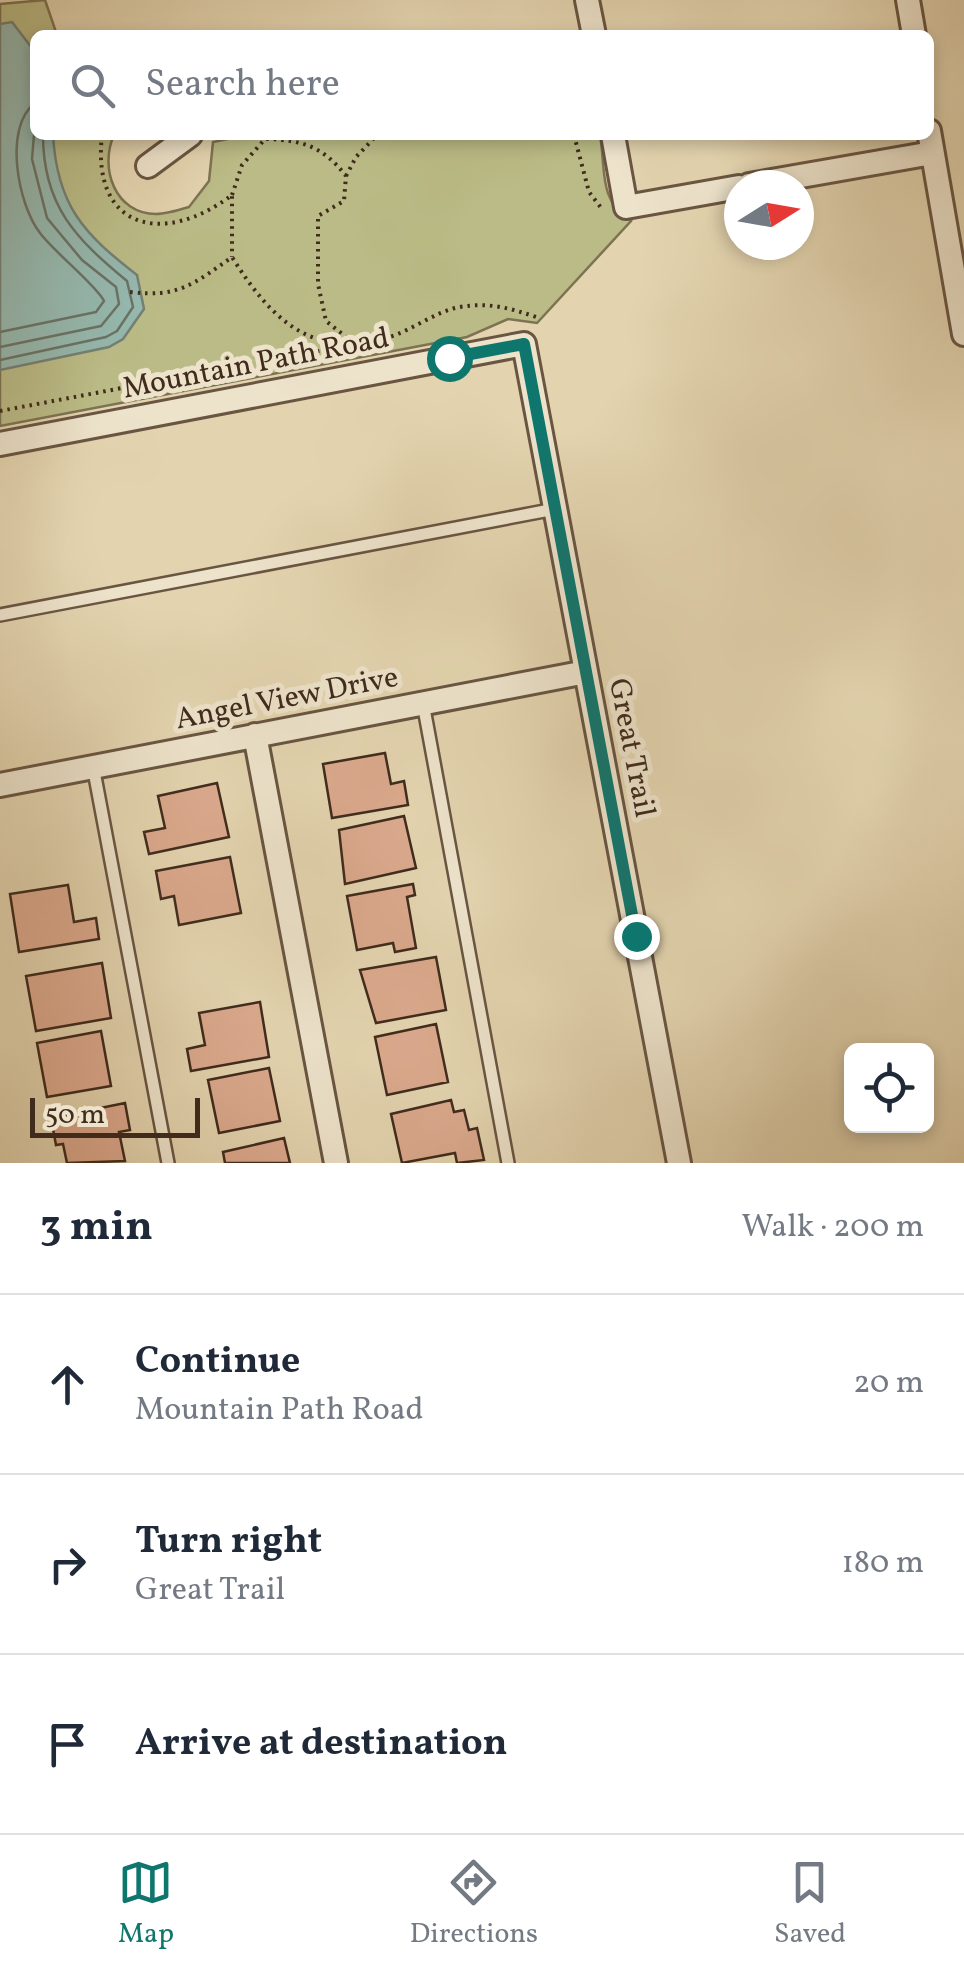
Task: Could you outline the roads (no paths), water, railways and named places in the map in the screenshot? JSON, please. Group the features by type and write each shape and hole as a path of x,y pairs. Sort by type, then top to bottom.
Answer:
{"street":[{"path":"588,0 593,30"},
{"path":"908,0 913,30"},
{"path":"148,166 183,140"},
{"path":"613,140 616,212 724,190"},
{"path":"813,170 931,142 964,334"},
{"name":"Mountain Path Road","path":"0,444 524,344"},
{"name":"Great Trail","path":"524,344 680,1163"},
{"name":"Angel View Drive","path":"0,785 586,672"},
{"path":"255,735 336,1163"}],"lane":[{"path":"0,615 555,510"},
{"path":"424,703 508,1163"},
{"path":"93,766 168,1163"}],"water":[{"path":"12,22 30,45 30,140 54,140 67,200 102,246 137,275 144,309 123,339 109,347 0,370 0,24"}]}
